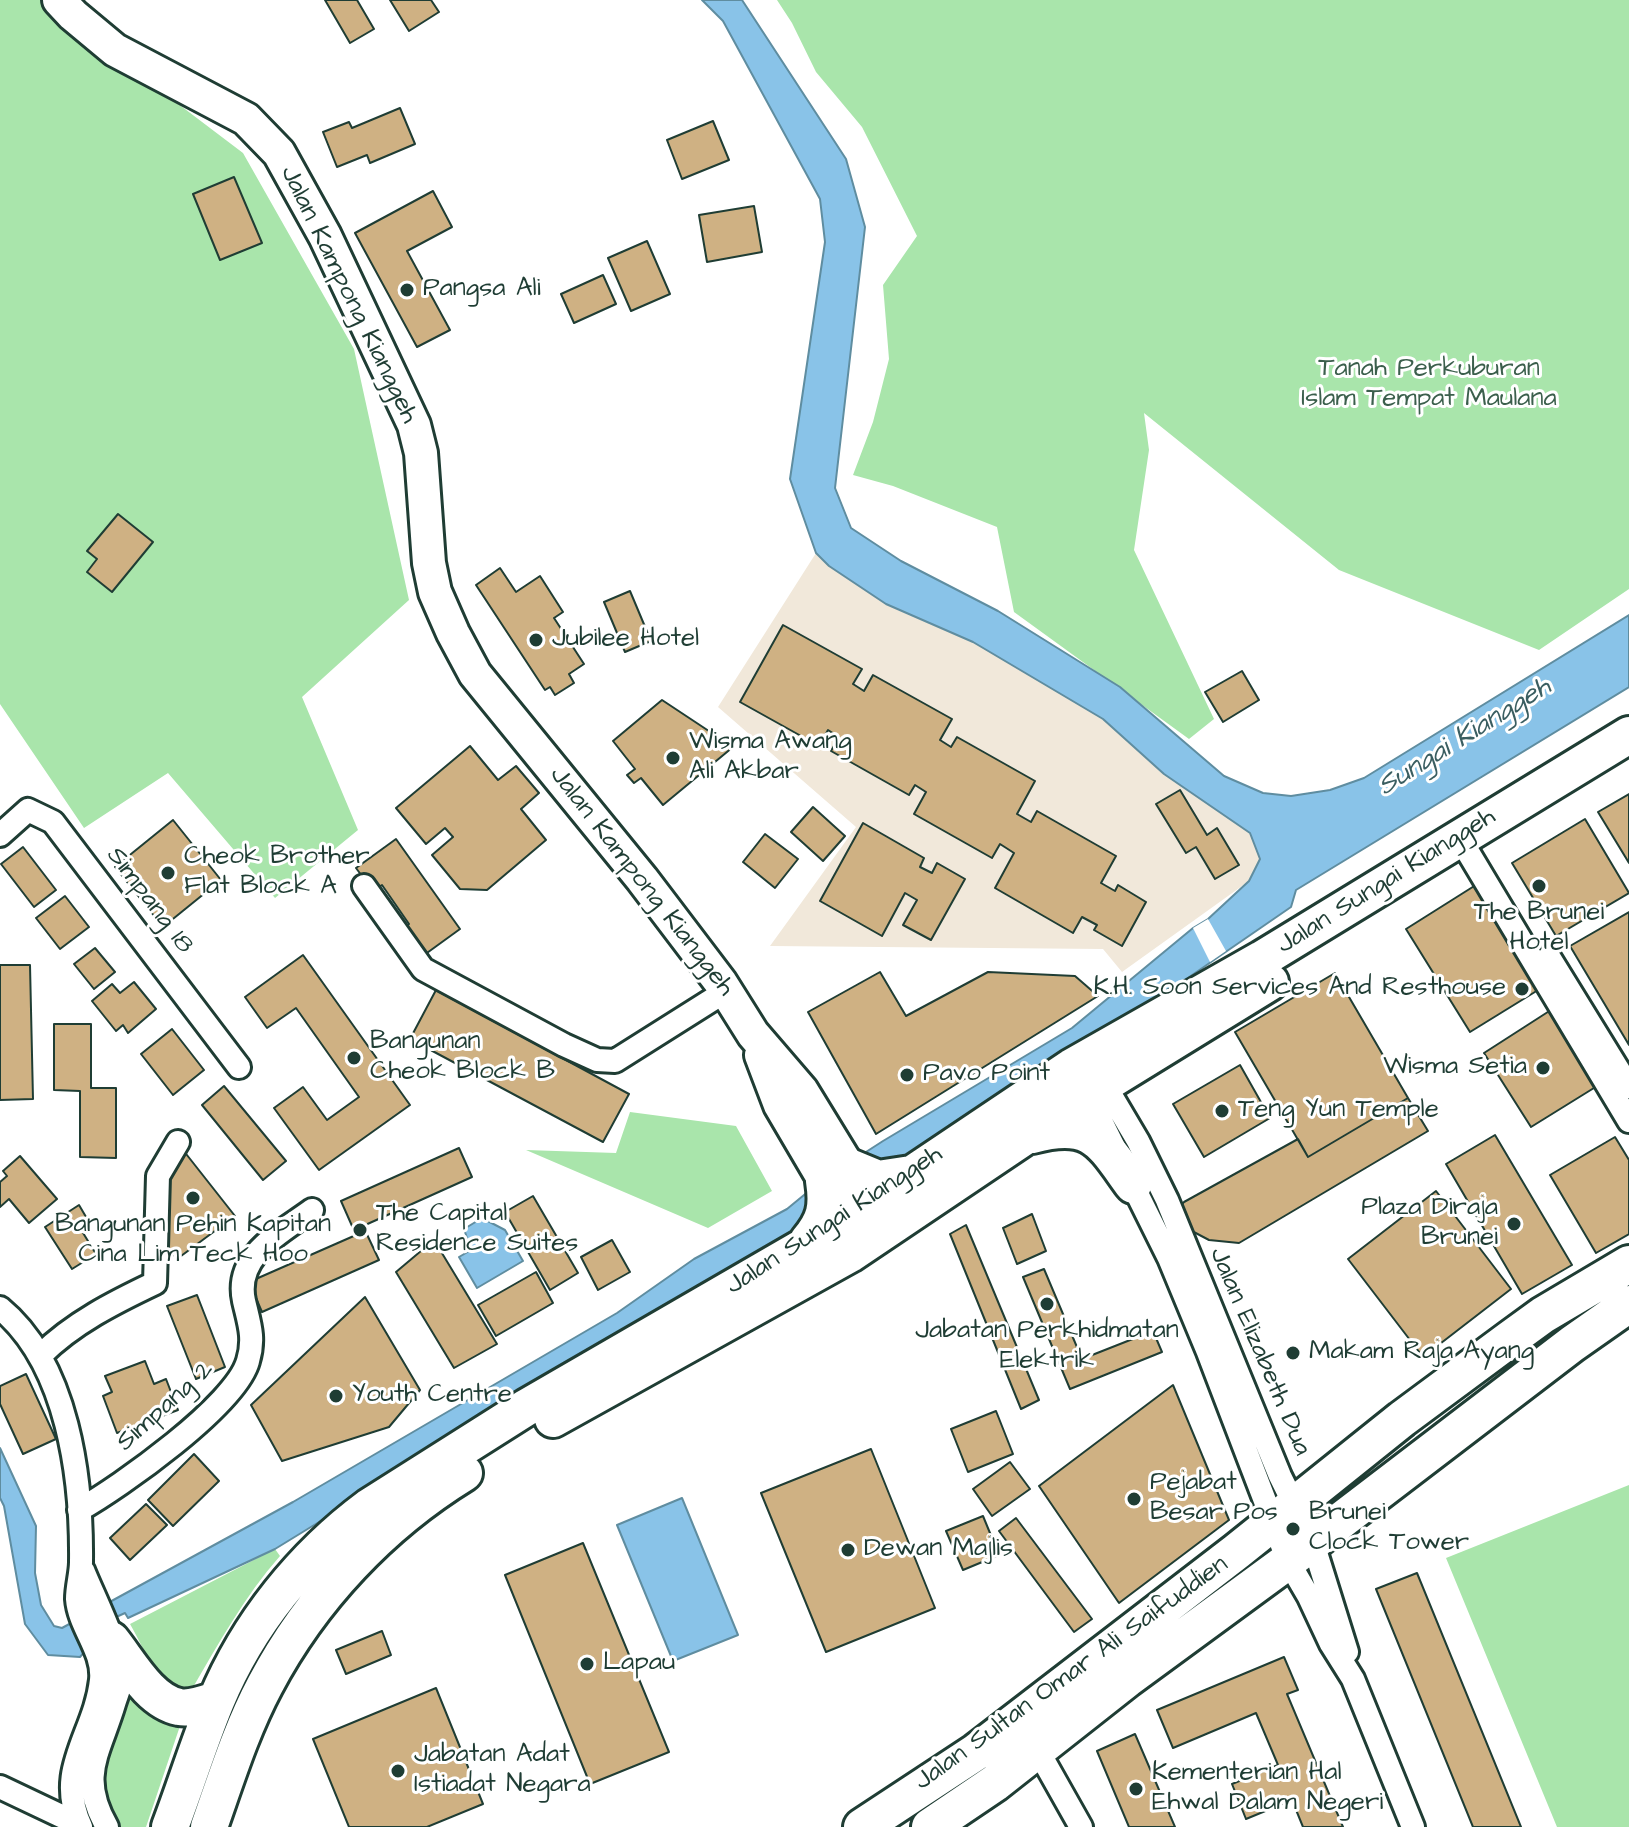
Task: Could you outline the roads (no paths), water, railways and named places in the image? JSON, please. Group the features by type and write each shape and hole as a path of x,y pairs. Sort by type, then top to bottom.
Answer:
{"main road":[{"name":"Jalan Kampong Kianggeh","path":"59,0 115,50 246,119 279,153 325,236 414,425 421,453 429,563 435,592 475,674 642,879 726,991 753,1034 802,1091 855,1193"},
{"name":"Jalan Sungai Kianggeh","path":"1471,843 1629,735"},
{"name":"Jalan Sungai Kianggeh","path":"209,1827 242,1735 291,1640 337,1579 378,1539 443,1486 525,1435 855,1193 1088,1075 1252,965 1471,843 1629,761"},
{"name":"Jalan Sungai Kianggeh","path":"170,1827 216,1700 255,1626 309,1561 345,1525 397,1488 527,1407 805,1246 855,1193 1023,1137 1088,1075"},
{"path":"1023,1137 1068,1128 1085,1132 1103,1143 1133,1185"},
{"name":"Jalan Sultan Omar Ali Saifuddien","path":"862,1827 976,1752 1510,1339 1543,1315 1629,1264"},
{"name":"Jalan Sultan Omar Ali Saifuddien","path":"930,1827 1038,1750 1127,1679 1301,1552 1535,1371 1629,1304"},
{"path":"1510,1339 1535,1371"},
{"path":"1371,1444 1396,1478"},
{"path":"102,1643 164,1701 181,1707 216,1700"}],"street":[{"name":"Simpang 18","path":"0,835 28,810 53,822 239,1067"},
{"path":"1471,843 1629,1087"},
{"path":"1471,843 1629,1121"},
{"path":"364,886 423,969 597,1060 615,1061 726,991"},
{"name":"Jalan Elizabeth Dua","path":"1088,1075 1133,1185 1301,1552 1309,1597 1331,1644 1353,1679 1413,1827"},
{"name":"Jalan Elizabeth Dua","path":"1088,1075 1138,1141 1167,1200 1280,1476 1283,1512 1345,1641 1353,1679"},
{"path":"41,1355 61,1335 155,1283 158,1176 178,1142"},
{"name":"Simpang 2","path":"79,1510 115,1490 180,1439 225,1397 241,1377 248,1363 253,1333 243,1297 243,1277 248,1261 312,1210"},
{"path":"0,1308 15,1320 41,1355 54,1386 73,1457 87,1607 102,1643 119,1663 121,1682 91,1775 97,1810 107,1827"},
{"path":"81,1826 72,1801 71,1776 99,1694 102,1643"},
{"path":"1018,1719 1081,1827"},
{"path":"0,1787 81,1826"}],"water":[{"name":"Sungai Kianggeh","path":"702,0 742,0 846,159 865,227 835,488 851,528 901,561 998,611 1120,687 1224,776 1263,793 1291,796 1330,790 1364,778 1629,615 1629,687 1296,890 1291,907 1150,1004 766,1248 275,1549 128,1618 125,1613 114,1618 80,1657 48,1655 25,1624 0,1498 0,1448 36,1526 35,1573 41,1605 54,1626 62,1628 293,1502 617,1313 694,1259 787,1209 821,1181 883,1141 1072,1028 1208,919 1249,881 1260,859 1250,833 1164,774 1103,719 973,642 886,604 829,566 816,553 790,479 825,242 820,199 723,21"},
{"path":"482,1218 505,1230 523,1261 477,1288 459,1257 471,1250 464,1229"},
{"path":"682,1498 738,1635 673,1661 617,1525"}],"place":[{"name":"Pangsa Ali","path":"407,290"},
{"name":"Jubilee Hotel","path":"536,640"},
{"name":"Wisma Awang Ali Akbar","path":"673,758"},
{"name":"Cheok Brother Flat Block A","path":"168,873"},
{"name":"The Brunei Hotel","path":"1539,886"},
{"name":"K.H. Soon Services And Resthouse","path":"1522,989"},
{"name":"Bangunan Cheok Block B","path":"354,1058"},
{"name":"Wisma Setia","path":"1543,1068"},
{"name":"Pavo Point","path":"907,1075"},
{"name":"Teng Yun Temple","path":"1222,1111"},
{"name":"Bangunan Pehin Kapitan Cina Lim Teck Hoo","path":"193,1198"},
{"name":"Plaza Diraja Brunei","path":"1514,1224"},
{"name":"The Capital Residence Suites","path":"360,1230"},
{"name":"Jabatan Perkhidmatan Elektrik","path":"1047,1304"},
{"name":"Makam Raja Ayang","path":"1293,1353"},
{"name":"Youth Centre","path":"336,1396"},
{"name":"Pejabat Besar Pos","path":"1134,1499"},
{"name":"Brunei Clock Tower","path":"1293,1529"},
{"name":"Dewan Majlis","path":"848,1550"},
{"name":"Lapau","path":"587,1664"},
{"name":"Jabatan Adat Istiadat Negara","path":"398,1771"},
{"name":"Kementerian Hal Ehwal Dalam Negeri","path":"1136,1789"}],"park label":[{"name":"Tanah Perkuburan Islam Tempat Maulana","path":"1429,385"}]}
